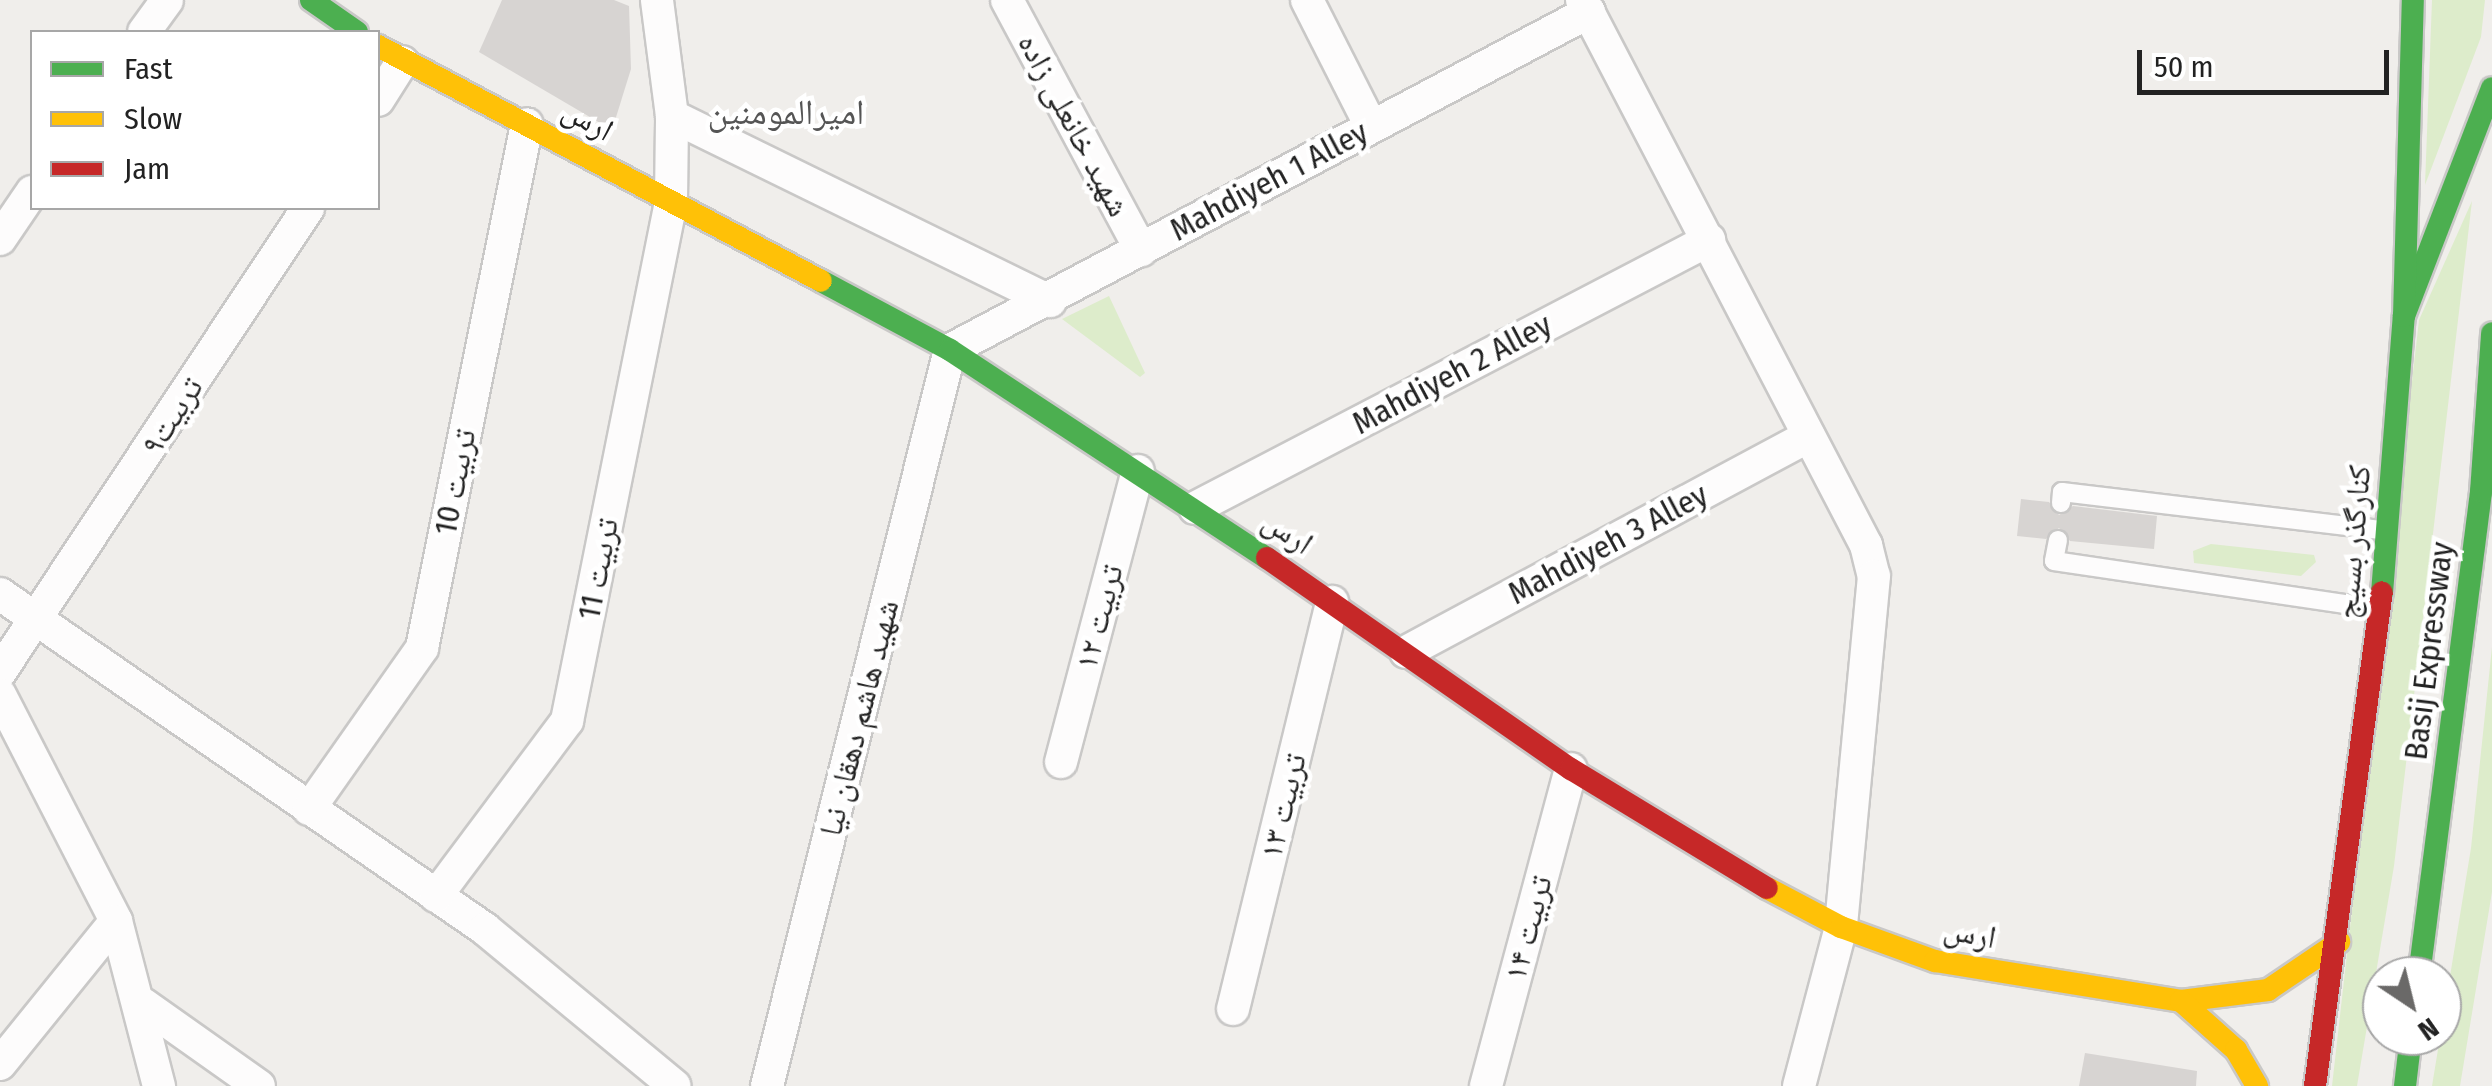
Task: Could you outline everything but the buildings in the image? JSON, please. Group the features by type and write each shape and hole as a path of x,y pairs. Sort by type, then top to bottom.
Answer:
{"main road":[{"path":"311,0 352,18"},
{"name":"کنارگذر بسیج","path":"2315,1086 2339,942 2381,610 2404,316 2413,0"},
{"name":"ارس","path":"390,54 950,350 1195,508 1570,769 1735,871 1841,928 1934,961 2181,1001 2268,990 2339,942"},
{"path":"2404,316 2492,88"},
{"name":"Basij Expressway","path":"2422,956 2481,492 2492,333"},
{"path":"2181,1001 2236,1050 2257,1086"},
{"path":"2405,1086 2409,1056"}],"street":[{"path":"145,30 166,0"},
{"name":"تربیت 11","path":"436,896 567,722 671,202 672,116 656,0"},
{"name":"شهید خانعلی زاده","path":"1007,0 1141,250"},
{"path":"1307,0 1371,126"},
{"path":"1586,6 1866,546 1874,576 1841,928 1799,1086"},
{"name":"Mahdiyeh 1 Alley","path":"950,350 1050,301 1586,6"},
{"path":"380,92 390,54"},
{"path":"672,116 1050,301"},
{"name":"تربیت 10","path":"310,809 422,648 527,124"},
{"path":"0,239 30,195"},
{"name":"تربیت۹","path":"0,672 37,624 307,210"},
{"name":"Mahdiyeh 2 Alley","path":"1195,508 1709,240"},
{"name":"شهید هاشم دهقان نیا","path":"767,1086 950,350"},
{"name":"Mahdiyeh 3 Alley","path":"1406,652 1809,436"},
{"name":"تربیت ۱۲","path":"1062,762 1138,472"},
{"path":"0,594 37,624 436,896 675,1086"},
{"name":"تربیت ۱۳","path":"1234,1009 1332,602"},
{"path":"0,695 116,921 143,1004 159,1086"},
{"name":"تربیت ۱۴","path":"1486,1086 1570,769"},
{"path":"0,1064 116,921"},
{"path":"143,1004 259,1086"}],"lane":[{"path":"2062,503 2062,492 2387,532"},
{"path":"2058,540 2054,560 2381,610"}],"green space":[{"path":"2432,0 2485,0 2481,37 2425,185"},
{"path":"2472,201 2394,866 2379,956 2362,956 2362,1056 2357,1086 2332,1086 2419,320"},
{"path":"1109,296 1145,373 1140,377 1062,319"},
{"path":"2211,544 2314,555 2316,562 2301,576 2194,563 2193,551"},
{"path":"2492,647 2492,892 2460,1086 2432,1086 2437,1056 2462,1056 2462,956 2453,956 2471,848"}],"traffic: fast":[{"path":"311,0 354,30"},
{"path":"2382,593 2404,316 2413,0"},
{"path":"2404,316 2492,88"},
{"path":"821,281 950,350 1267,558"},
{"path":"2422,956 2481,492 2492,333"},
{"path":"2405,1086 2409,1056"}],"traffic: slow":[{"path":"380,47 821,281"},
{"path":"1767,888 1841,927 1935,961 2181,1001 2268,990 2339,942"},
{"path":"2181,1001 2236,1050 2257,1086"}],"traffic: jam":[{"path":"1267,558 1571,769 1767,888"},
{"path":"2315,1086 2382,593"}],"district":[{"name":"امیرالمومنین","path":"786,112"}]}
